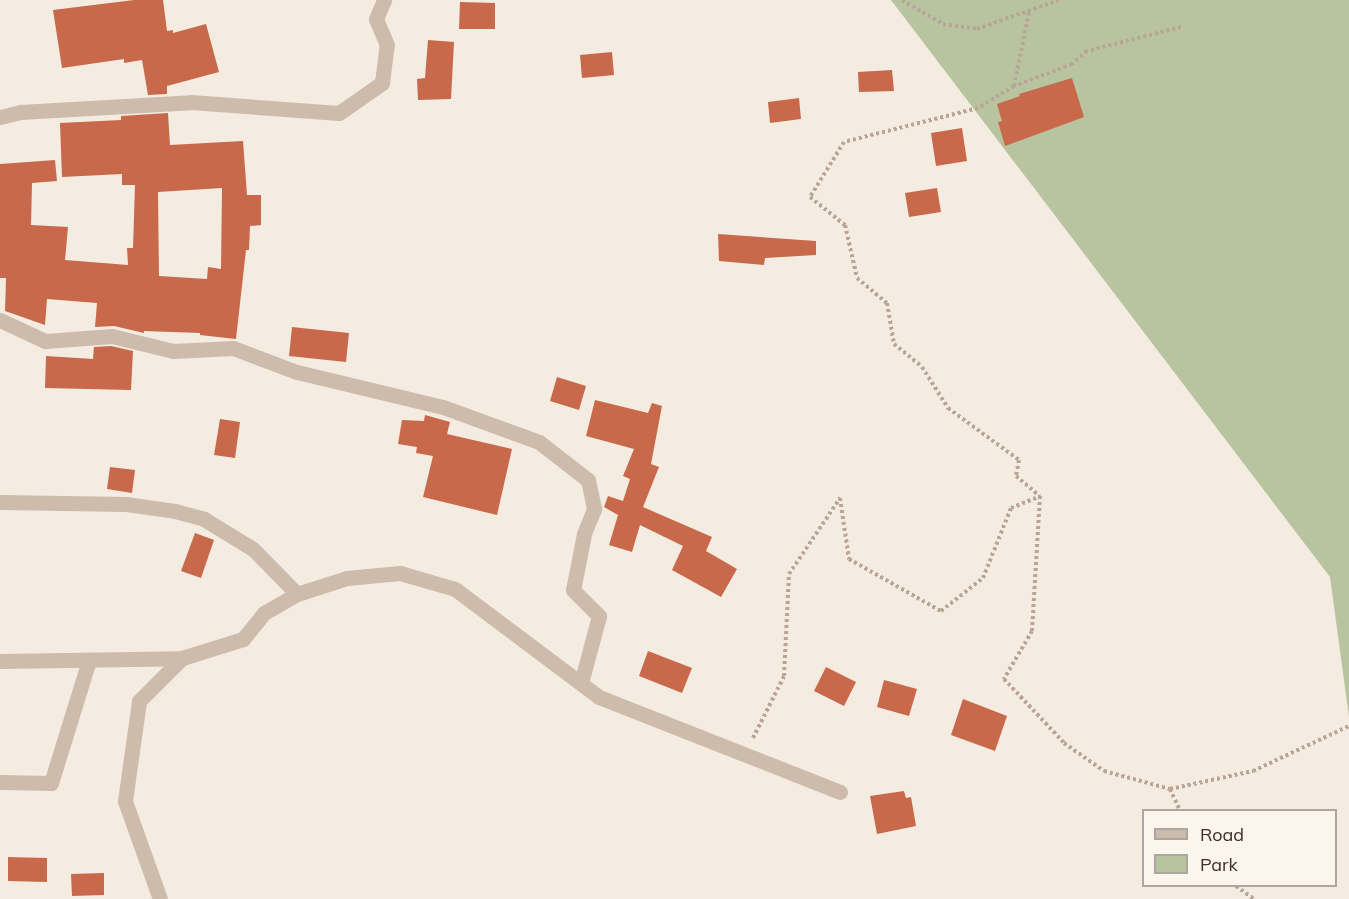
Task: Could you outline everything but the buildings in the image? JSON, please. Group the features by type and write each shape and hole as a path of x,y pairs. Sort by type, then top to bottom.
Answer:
{"street":[{"path":"0,117 20,112 191,102 339,113 382,83 387,45 376,19 384,0"},
{"path":"0,320 45,341 112,336 173,351 233,348 297,372 443,407 539,442 588,480 594,509 584,534 573,590 599,616 581,683"},
{"path":"0,502 126,504 175,511 204,519 253,549 297,594"},
{"path":"0,661 182,658 243,639 264,613 297,594 347,578 400,573 454,589 599,697 840,792"},
{"path":"160,899 125,801 139,701 182,658"},
{"path":"0,782 51,783 89,660"}],"path":[{"path":"902,0 943,24 977,29 1059,0"},
{"path":"1014,86 1030,11"},
{"path":"1040,496 1016,476 1019,460 948,408 921,367 894,344 887,303 857,278 846,225 810,197 844,142 978,108 1014,86 1072,64 1087,51 1181,27"},
{"path":"745,754 784,676 789,574 840,498 849,559 941,611 983,578 1011,508 1040,496"},
{"path":"1040,496 1032,631 1004,679 1064,743 1104,771 1170,789 1253,771 1349,726"},
{"path":"1170,789 1180,809"},
{"path":"1239,887 1254,899"}],"green space":[{"path":"891,0 1349,0 1349,717 1330,577"}]}
